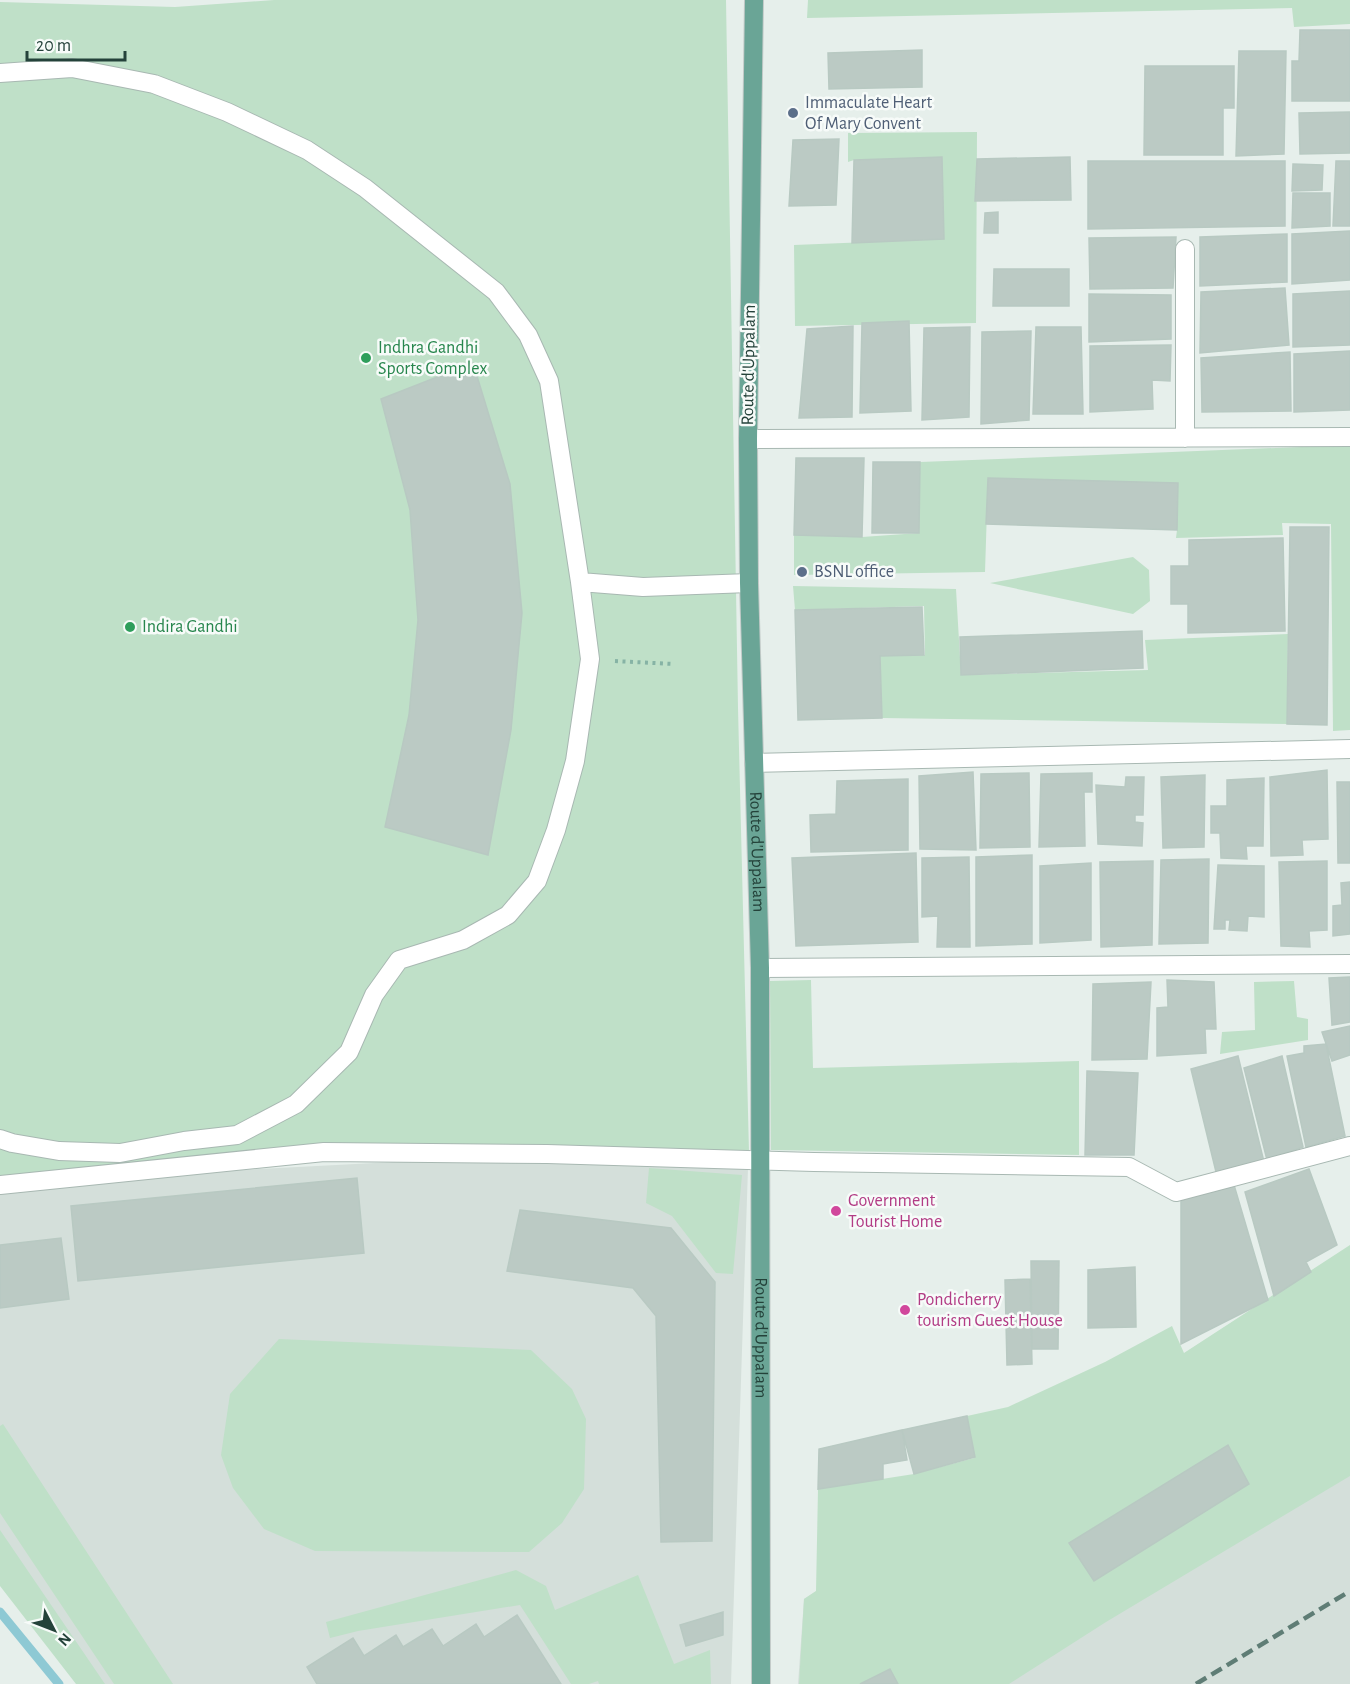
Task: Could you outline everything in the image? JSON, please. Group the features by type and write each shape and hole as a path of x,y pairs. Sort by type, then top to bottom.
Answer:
{"main road":[{"name":"Route d'Uppalam","path":"754,9 748,583 760,968 761,1684"}],"street":[{"path":"0,73 72,68 154,84 227,112 307,150 365,188 496,292 528,335 549,381 590,659 575,761 556,830 537,880 508,915 463,940 399,960 374,994 349,1052 296,1104 237,1135 184,1141 120,1153 58,1151 0,1139"},
{"path":"1185,249 1185,438"},
{"path":"748,440 1350,437"},
{"path":"580,582 643,587 748,583"},
{"path":"754,763 1350,749"},
{"path":"760,968 1350,964"},
{"path":"0,1185 324,1152 547,1154 761,1161 1129,1167 1176,1192 1350,1146"}],"path":[{"path":"590,659 673,664"}],"shaded area":[{"path":"547,1154 748,1168 731,1684 102,1684 0,1532 0,1185 47,1180"},
{"path":"1350,1246 1350,1684 798,1684 804,1599"}],"green space":[{"name":"Indhra Gandhi Sports Complex","path":"274,0 726,0 738,708 749,1152 324,1152 0,1185 0,2 175,7"},
{"path":"808,0 1350,0 1350,24 1294,27 1292,8 807,18"},
{"path":"977,132 976,323 795,326 794,245 943,239 942,158 848,162 848,133"},
{"path":"1350,445 1350,730 1333,731 1331,524 1282,523 1283,535 1176,538 1177,530 988,479 985,572 794,575 794,535 862,537 919,533 920,462"},
{"path":"1133,557 1149,570 1150,601 1133,614 990,583"},
{"path":"793,586 956,589 961,675 1148,670 1145,640 1288,634 1287,724 882,718 880,656 925,655 924,606 795,610"},
{"path":"811,980 813,1068 1079,1061 1079,1155 771,1150 770,981"},
{"path":"1294,981 1297,1017 1308,1019 1308,1040 1220,1054 1222,1032 1255,1030 1254,982"},
{"path":"649,1168 742,1175 733,1274 716,1273 672,1216 646,1203"},
{"path":"1350,1245 1350,1476 1106,1622 1009,1684 799,1684 804,1599 816,1591 818,1489 914,1474 974,1458 967,1416 1008,1407 1105,1362 1172,1326 1184,1353"},
{"path":"279,1339 531,1350 572,1389 586,1419 584,1489 562,1523 529,1552 315,1551 264,1529 233,1488 221,1455 230,1394"},
{"path":"3,1424 173,1684 114,1684 0,1513 0,1426"},
{"path":"0,1530 105,1684 76,1684 0,1586"},
{"path":"516,1570 546,1586 555,1610 638,1575 674,1664 710,1650 711,1684 599,1684 598,1681 589,1684 571,1684 520,1605 358,1631 330,1638 326,1622"}],"building":[{"path":"1300,30 1350,30 1350,101 1292,101 1292,61 1299,61"},
{"path":"922,50 922,87 829,89 828,53"},
{"path":"1239,51 1286,51 1284,154 1236,156"},
{"path":"1145,66 1234,66 1234,108 1223,108 1223,155 1144,155"},
{"path":"1350,112 1350,153 1300,154 1299,113"},
{"path":"839,139 836,205 789,206 793,140"},
{"path":"942,157 944,239 852,243 854,160"},
{"path":"1070,157 1071,200 975,201 977,159"},
{"path":"1088,161 1285,161 1285,226 1088,229"},
{"path":"1336,161 1350,161 1350,226 1333,226"},
{"path":"1293,164 1323,165 1322,190 1292,191"},
{"path":"1293,193 1330,193 1330,226 1292,228"},
{"path":"998,212 998,233 984,233 985,213"},
{"path":"1350,231 1350,280 1292,284 1292,234"},
{"path":"1287,234 1287,282 1200,286 1200,237"},
{"path":"1176,237 1173,288 1090,289 1089,238"},
{"path":"994,269 1069,269 1069,306 993,306"},
{"path":"1285,288 1289,345 1200,353 1201,292"},
{"path":"1350,291 1350,345 1293,347 1293,294"},
{"path":"1089,294 1171,295 1171,339 1089,342"},
{"path":"909,321 911,411 860,413 862,323"},
{"path":"853,326 852,417 799,418 807,329"},
{"path":"970,327 969,417 922,420 924,328"},
{"path":"1036,327 1081,327 1083,414 1033,414"},
{"path":"1031,331 1029,420 981,424 982,332"},
{"path":"1171,345 1170,381 1152,380 1153,409 1090,412 1090,346"},
{"path":"1350,351 1350,410 1294,412 1294,354"},
{"path":"1290,352 1291,411 1202,412 1201,358"},
{"path":"473,363 510,484 522,613 511,730 488,855 385,827 409,715 418,620 410,510 381,399"},
{"path":"796,458 864,458 862,537 794,535"},
{"path":"873,462 920,462 919,533 872,533"},
{"path":"988,478 1178,483 1177,530 986,524"},
{"path":"1290,527 1329,527 1327,725 1287,724"},
{"path":"1283,538 1285,631 1188,633 1188,604 1171,604 1171,566 1189,566 1189,540"},
{"path":"922,607 924,655 880,656 882,718 798,720 795,610"},
{"path":"1142,631 1143,668 961,675 960,637"},
{"path":"1327,770 1328,839 1302,840 1303,855 1271,856 1270,777"},
{"path":"973,772 976,850 920,849 919,776"},
{"path":"1029,773 1030,847 980,848 981,774"},
{"path":"1092,773 1092,792 1084,792 1085,846 1039,847 1041,774"},
{"path":"1205,775 1204,847 1163,848 1161,777"},
{"path":"1126,777 1144,777 1143,815 1135,815 1135,822 1143,823 1142,846 1098,844 1096,785 1125,787"},
{"path":"1264,778 1263,846 1246,846 1247,859 1221,858 1220,833 1211,833 1211,806 1227,806 1227,780"},
{"path":"908,779 908,850 811,852 810,815 836,814 837,781"},
{"path":"1337,782 1350,782 1350,863 1338,863"},
{"path":"916,853 918,942 796,946 792,858"},
{"path":"1032,855 1032,944 976,946 976,857"},
{"path":"969,857 970,947 937,947 938,916 922,917 922,858"},
{"path":"1209,859 1208,943 1159,944 1161,860"},
{"path":"1153,861 1152,945 1101,947 1100,862"},
{"path":"1327,861 1327,930 1309,931 1310,947 1281,946 1279,862"},
{"path":"1091,863 1091,940 1040,943 1040,866"},
{"path":"1218,865 1264,866 1264,917 1248,916 1247,931 1229,930 1230,920 1225,920 1225,929 1214,929"},
{"path":"1350,882 1350,934 1333,936 1333,906 1342,905 1341,883"},
{"path":"1350,977 1350,1022 1332,1025 1329,978"},
{"path":"1167,980 1214,982 1216,1029 1205,1029 1206,1053 1157,1056 1157,1008 1168,1007"},
{"path":"1151,982 1147,1059 1092,1060 1093,984"},
{"path":"1350,1026 1350,1055 1332,1061 1322,1032"},
{"path":"1326,1044 1345,1136 1306,1147 1287,1056 1304,1053 1304,1046"},
{"path":"1238,1056 1264,1162 1217,1176 1191,1069"},
{"path":"1282,1056 1303,1147 1267,1160 1244,1068"},
{"path":"1087,1071 1138,1073 1134,1155 1085,1155"},
{"path":"1309,1169 1337,1245 1306,1262 1311,1272 1274,1296 1245,1192"},
{"path":"357,1178 364,1253 78,1281 71,1206"},
{"path":"1234,1185 1268,1300 1181,1344 1181,1198"},
{"path":"520,1210 671,1228 715,1282 712,1541 661,1542 656,1316 633,1288 507,1271"},
{"path":"61,1238 69,1299 0,1308 0,1245"},
{"path":"1031,1261 1059,1261 1058,1349 1032,1349"},
{"path":"1135,1267 1136,1327 1088,1328 1088,1270"},
{"path":"1030,1279 1032,1364 1007,1365 1005,1280"},
{"path":"967,1416 975,1457 914,1474 902,1430"},
{"path":"902,1430 907,1460 883,1464 883,1479 818,1489 819,1449"},
{"path":"1228,1445 1249,1484 1094,1581 1069,1543"},
{"path":"723,1612 723,1635 686,1646 680,1625"},
{"path":"517,1615 561,1684 317,1684 307,1667 353,1638 364,1656 396,1635 403,1647 432,1629 443,1646 476,1624 484,1637"},
{"path":"890,1669 898,1684 860,1684"}],"waterway":[{"path":"0,1612 59,1684"}],"railway":[{"path":"1196,1684 1350,1591"}],"place":[{"name":"Immaculate Heart Of Mary Convent","path":"793,113"},
{"name":"Indhra Gandhi Sports Complex","path":"366,358"},
{"name":"BSNL office","path":"802,572"},
{"name":"Indira Gandhi","path":"130,627"},
{"name":"Government Tourist Home","path":"836,1211"},
{"name":"Pondicherry tourism Guest House","path":"905,1310"}]}
